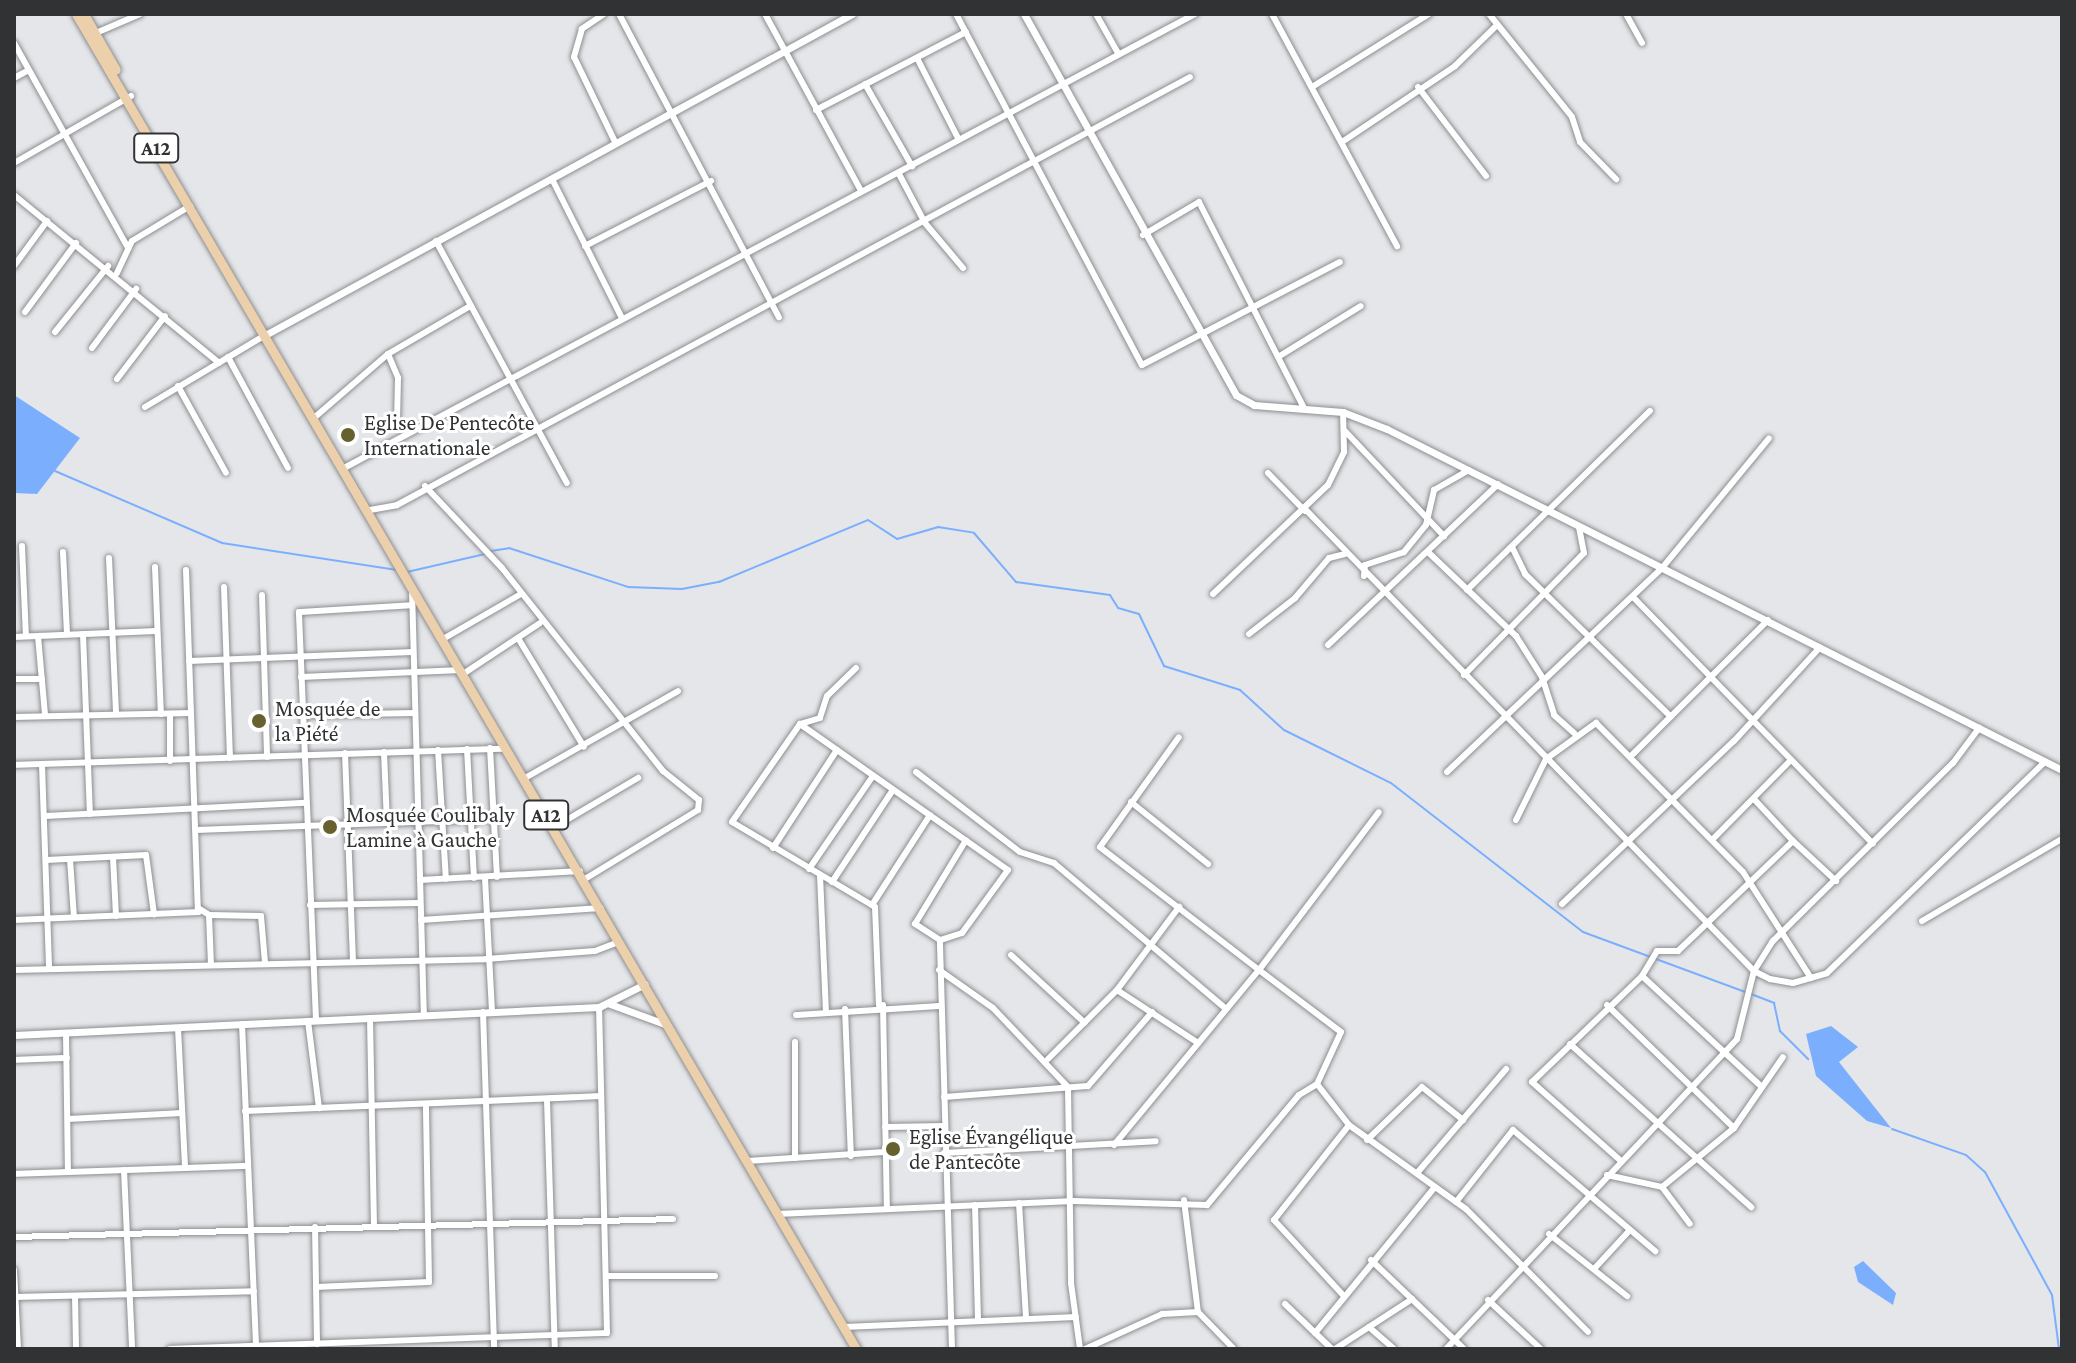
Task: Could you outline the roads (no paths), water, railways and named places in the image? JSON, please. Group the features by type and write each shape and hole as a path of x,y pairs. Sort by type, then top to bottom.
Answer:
{"main road":[{"name":"A12","path":"76,14 129,97 236,282"},
{"name":"A12","path":"84,14 190,206 621,940 856,1349"}],"street":[{"path":"96,33 140,14"},
{"path":"604,14 582,29 574,57 615,142"},
{"path":"619,14 711,181 779,317"},
{"path":"765,14 861,191"},
{"path":"145,407 267,334 852,14"},
{"path":"956,14 1031,163 1142,365 1340,262"},
{"path":"1024,14 1199,338 1245,402 1343,412 1498,484 2062,770"},
{"path":"1108,14 1098,16 1118,53"},
{"path":"344,468 745,248 899,174 1060,81 1195,14"},
{"path":"1272,14 1397,246"},
{"path":"1312,87 1429,14"},
{"path":"1489,14 1572,117 1580,142 1616,179"},
{"path":"1626,14 1642,43"},
{"path":"1342,142 1418,87 1455,66 1497,25"},
{"path":"816,110 966,32"},
{"path":"14,43 128,248"},
{"path":"917,58 959,140"},
{"path":"14,78 27,71"},
{"path":"370,510 397,505 425,486 536,425 925,223 1190,77"},
{"path":"865,84 912,166"},
{"path":"1418,87 1486,176"},
{"path":"14,163 129,97"},
{"path":"899,174 925,223 963,268"},
{"path":"552,179 622,318"},
{"path":"585,246 711,181"},
{"path":"16,199 117,273 219,363"},
{"path":"1143,235 1199,202 1305,410"},
{"path":"117,273 128,248 190,206"},
{"path":"14,266 47,221"},
{"path":"436,241 567,483"},
{"path":"25,312 76,243"},
{"path":"55,332 108,266"},
{"path":"92,348 136,289"},
{"path":"315,417 388,354 470,306"},
{"path":"1278,357 1361,306"},
{"path":"117,379 165,316"},
{"path":"388,354 398,378 397,421"},
{"path":"228,357 288,468"},
{"path":"178,386 226,473"},
{"path":"1467,590 1513,549 1650,411"},
{"path":"1213,594 1306,510 1328,485 1344,430 1343,412"},
{"path":"1344,430 1444,536"},
{"path":"1447,772 1542,677 1662,568 1769,438"},
{"path":"1364,576 1365,565 1404,552 1427,517 1434,490 1469,470"},
{"path":"1268,473 1306,510 1364,576 1628,839 1754,971 1793,983 1811,978 1861,944 2045,762"},
{"path":"1328,645 1498,484"},
{"path":"420,880 582,875 701,805 623,723 540,623 521,594 425,486"},
{"path":"1464,675 1584,553 1585,534 1574,523"},
{"path":"22,546 26,636"},
{"path":"1513,549 1547,594 1591,634 1671,717"},
{"path":"63,552 67,634"},
{"path":"1428,552 1508,630 1542,677 1554,715 1574,733"},
{"path":"1249,634 1295,598 1329,558 1345,554"},
{"path":"109,558 116,714"},
{"path":"155,567 161,714"},
{"path":"186,570 199,912"},
{"path":"224,587 230,758"},
{"path":"412,587 424,1016"},
{"path":"443,639 521,594"},
{"path":"262,595 267,757"},
{"path":"1633,597 1708,681 1751,716 1873,844"},
{"path":"319,1108 312,1021 313,962 299,612 412,605"},
{"path":"1631,756 1768,620"},
{"path":"301,677 462,672 540,623"},
{"path":"14,637 156,631"},
{"path":"83,634 90,814"},
{"path":"38,636 45,715"},
{"path":"518,638 584,747"},
{"path":"1562,904 1673,799 1820,647"},
{"path":"189,661 413,652"},
{"path":"856,668 827,696 820,718 800,724 732,822 872,905"},
{"path":"14,679 42,679"},
{"path":"525,778 678,691"},
{"path":"14,717 191,713"},
{"path":"302,715 415,713"},
{"path":"170,714 170,761"},
{"path":"1516,820 1546,759 1574,733 1596,723 1673,799 1749,883 1811,978"},
{"path":"800,724 1008,870 962,933 940,940"},
{"path":"1446,1349 1521,1263 1737,1039 1754,971 1979,728"},
{"path":"777,1214 1074,1201 1184,1200 1207,1205 1299,1095 1317,1084 1341,1032 1100,847 1179,737"},
{"path":"14,765 490,748 509,750"},
{"path":"490,748 497,877"},
{"path":"467,749 474,878"},
{"path":"438,750 446,879"},
{"path":"773,848 837,750"},
{"path":"384,752 387,823"},
{"path":"345,753 353,961"},
{"path":"1712,840 1791,760"},
{"path":"42,765 49,969"},
{"path":"916,772 1020,852 1054,863 1225,1008"},
{"path":"809,869 873,776"},
{"path":"553,828 638,778"},
{"path":"832,882 893,790"},
{"path":"1754,799 1836,881"},
{"path":"1131,802 1208,864"},
{"path":"45,816 306,803"},
{"path":"1114,1145 1259,970 1379,812"},
{"path":"887,1209 881,1005 872,905 930,815"},
{"path":"196,830 493,819"},
{"path":"1922,921 2062,839"},
{"path":"940,940 915,924 966,840"},
{"path":"1621,1161 1532,1082 1607,1005 1642,976 1657,951 1678,951 1793,841"},
{"path":"113,857 116,916"},
{"path":"46,860 149,858 154,914"},
{"path":"70,859 74,917"},
{"path":"820,875 826,1011"},
{"path":"485,878 486,959 492,1011"},
{"path":"310,905 420,903"},
{"path":"1048,1059 1117,990 1147,941 1179,907"},
{"path":"421,920 601,908"},
{"path":"14,920 199,912 261,916 265,963"},
{"path":"209,915 211,965"},
{"path":"14,970 486,959 595,951 621,940"},
{"path":"940,940 952,1349"},
{"path":"1011,955 1085,1023"},
{"path":"939,970 1048,1059 1068,1087 1076,1317 1083,1349 1162,1314 1198,1312"},
{"path":"1642,976 1762,1087"},
{"path":"603,1005 646,983"},
{"path":"1117,990 1198,1043"},
{"path":"170,1349 317,1344 379,1346 607,1333 607,1221 601,1096 603,1005"},
{"path":"14,1035 603,1005 646,1012 673,1031"},
{"path":"796,1015 881,1005 940,1006"},
{"path":"1607,1005 1734,1128"},
{"path":"845,1009 851,1156"},
{"path":"483,1012 494,1349"},
{"path":"944,1097 1088,1086 1152,1012"},
{"path":"370,1018 374,1225"},
{"path":"242,1024 256,1348"},
{"path":"178,1028 185,1168"},
{"path":"66,1033 68,1172"},
{"path":"795,1042 795,1158"},
{"path":"1570,1044 1751,1207"},
{"path":"1662,1187 1699,1160 1734,1128 1783,1057"},
{"path":"14,1060 67,1058"},
{"path":"1417,1173 1506,1069"},
{"path":"1317,1084 1349,1125 1456,1202 1588,1332"},
{"path":"1367,1140 1422,1087 1463,1120"},
{"path":"245,1111 426,1106 601,1096"},
{"path":"547,1100 555,1349"},
{"path":"316,1287 429,1282 426,1106"},
{"path":"68,1119 182,1113"},
{"path":"1343,1295 1274,1220 1349,1125"},
{"path":"885,1127 944,1126"},
{"path":"1456,1202 1513,1130 1655,1251"},
{"path":"944,1153 1156,1141"},
{"path":"747,1161 885,1152"},
{"path":"14,1174 247,1166"},
{"path":"124,1170 132,1349"},
{"path":"1607,1175 1662,1187 1690,1224"},
{"path":"1315,1333 1371,1260 1434,1188"},
{"path":"1184,1200 1198,1312 1234,1349"},
{"path":"1019,1203 1026,1318"},
{"path":"975,1205 978,1319"},
{"path":"14,1237 673,1219"},
{"path":"315,1227 317,1344"},
{"path":"1594,1269 1630,1230"},
{"path":"1549,1234 1627,1296"},
{"path":"1371,1260 1464,1349"},
{"path":"14,1270 18,1349"},
{"path":"608,1276 715,1276"},
{"path":"15,1297 254,1291"},
{"path":"75,1296 76,1349"},
{"path":"1285,1304 1333,1349 1412,1299"},
{"path":"1488,1300 1541,1349"},
{"path":"844,1327 1076,1317"},
{"path":"1369,1327 1394,1349"}],"water":[{"path":"14,395 80,438 37,494 14,493"},
{"path":"1831,1026 1858,1047 1839,1062 1891,1128 1867,1121 1816,1076 1806,1034"},
{"path":"1863,1261 1896,1293 1893,1305 1858,1282 1854,1267"}],"waterway":[{"path":"55,471 222,543 397,570"},
{"path":"491,551 509,548 628,587 682,589 719,582 868,520 897,539 938,527 974,533 1016,582 1110,595 1118,608 1139,614 1164,666 1240,690 1284,730 1391,783 1583,932 1745,992"},
{"path":"407,572 485,554"},
{"path":"1751,994 1774,1003 1780,1031 1808,1059"},
{"path":"1892,1129 1966,1155 1985,1172 2052,1295 2059,1349"}],"place":[{"name":"Eglise De Pentecôte Internationale","path":"348,435"},
{"name":"Mosquée de la Piété","path":"259,721"},
{"name":"Mosquée Coulibaly Lamine à Gauche","path":"330,827"},
{"name":"Eglise Évangélique de Pantecôte","path":"893,1149"}]}
